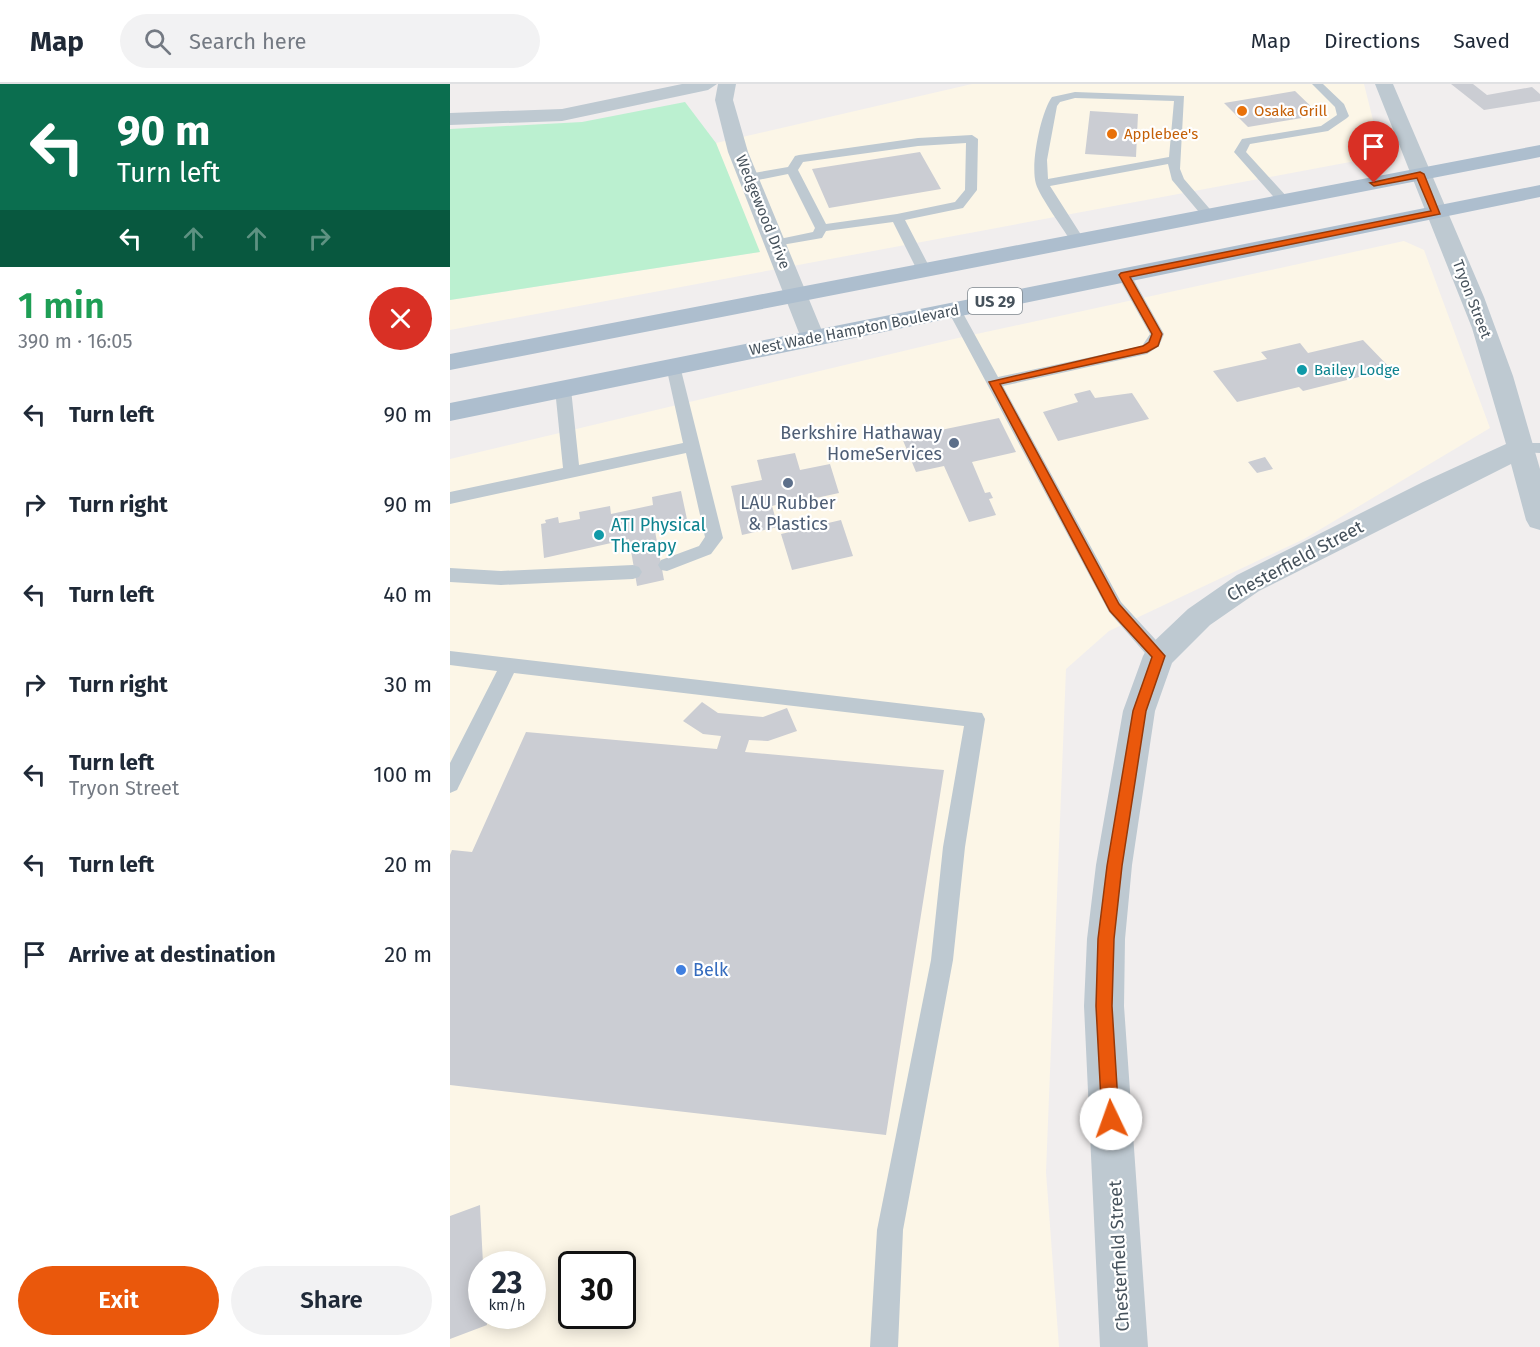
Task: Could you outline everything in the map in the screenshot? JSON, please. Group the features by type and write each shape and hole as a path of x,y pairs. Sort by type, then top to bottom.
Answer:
{"main road":[{"name":"US 29","path":"450,362 1540,151"},
{"name":"West Wade Hampton Boulevard","path":"450,412 1540,191"}],"street":[{"path":"450,119 536,118 562,115 708,84"},
{"name":"Wedgewood Drive","path":"728,84 724,100 728,120 748,178 813,338"},
{"name":"Tryon Street","path":"1384,84 1485,329 1514,416 1531,448 1540,520"},
{"name":"Chesterfield Street","path":"1124,1347 1104,1006 1106,939 1114,866 1139,711 1159,656 1199,617 1248,583 1433,489 1531,448"}],"lane":[{"path":"1179,84 1180,98 1174,169 1178,180 1209,215"},
{"path":"1284,201 1240,152 1246,141 1324,129 1343,116 1340,106 1317,84"},
{"path":"1078,241 1042,184 1041,160 1051,106 1056,99 1076,95 1180,98"},
{"path":"748,178 792,170 799,159 918,142 972,139 971,190 959,205 897,218 822,228 817,235 775,244"},
{"path":"1042,184 1176,159"},
{"path":"792,170 822,228"},
{"path":"897,218 924,270"},
{"path":"994,382 1147,349 1154,343 1157,334 1124,275"},
{"path":"954,309 1115,607 1159,656"},
{"path":"667,565 705,550 714,538 674,366"},
{"path":"563,389 572,472"},
{"path":"450,498 693,446"},
{"path":"450,575 501,578 633,572"},
{"path":"450,657 975,719 954,848 942,960 890,1230 884,1341"},
{"path":"450,784 509,665"}],"shaded area":[{"path":"972,84 1364,84 1382,156 450,330 450,300 759,252 716,143"},
{"path":"1404,241 1424,250 1490,428 1304,539 1109,631 1066,669 1046,1172 1059,1347 450,1347 450,459 958,338"}],"green space":[{"path":"685,102 716,143 760,252 450,300 450,129 582,122"}],"building":[{"path":"1451,84 1473,84 1487,95 1532,87 1540,94 1540,101 1484,110"},
{"path":"1295,91 1320,115 1248,127 1224,103"},
{"name":"Applebee's","path":"1090,111 1138,114 1136,157 1085,154"},
{"path":"920,152 941,189 829,208 812,169"},
{"name":"Bailey Lodge","path":"1363,340 1391,369 1303,391 1299,387 1237,402 1213,371 1267,359 1261,352 1300,343 1308,353"},
{"path":"1090,390 1095,398 1132,393 1149,419 1058,441 1043,412 1078,402 1074,394"},
{"path":"999,418 1016,452 972,462 985,493 990,492 993,498 989,499 996,515 969,522 944,466 916,472 902,438"},
{"path":"795,453 800,470 830,464 839,493 807,500 809,506 790,510 788,502 772,506 778,527 742,535 731,486 762,480 757,460"},
{"path":"1265,457 1273,469 1257,473 1248,462"},
{"name":"ATI Physical Therapy","path":"681,491 688,524 655,531 664,580 637,586 629,539 544,558 541,524 546,523 545,520 558,517 559,523 580,519 579,512 610,506 611,514 653,505 652,497"},
{"path":"841,520 853,556 792,570 781,534"},
{"name":"Belk","path":"702,702 718,713 763,717 787,708 797,731 768,741 749,740 745,752 944,770 886,1135 450,1085 450,855 452,850 472,852 526,732 717,749 721,736 703,734 683,721"},
{"path":"480,1205 482,1251 468,1251 468,1329 476,1329 450,1339 450,1216"}],"place":[{"name":"Osaka Grill","path":"1242,111"},
{"name":"Applebee's","path":"1112,134"},
{"name":"Bailey Lodge","path":"1302,370"},
{"name":"Berkshire Hathaway HomeServices","path":"954,443"},
{"name":"LAU Rubber & Plastics","path":"788,483"},
{"name":"ATI Physical Therapy","path":"599,535"},
{"name":"Belk","path":"681,970"}],"route":[{"path":"1111,1119 1104,1006 1106,939 1114,866 1139,711 1159,656 1115,607 994,382 1147,349 1154,343 1157,334 1124,275 1437,212 1420,174 1374,183"}]}
